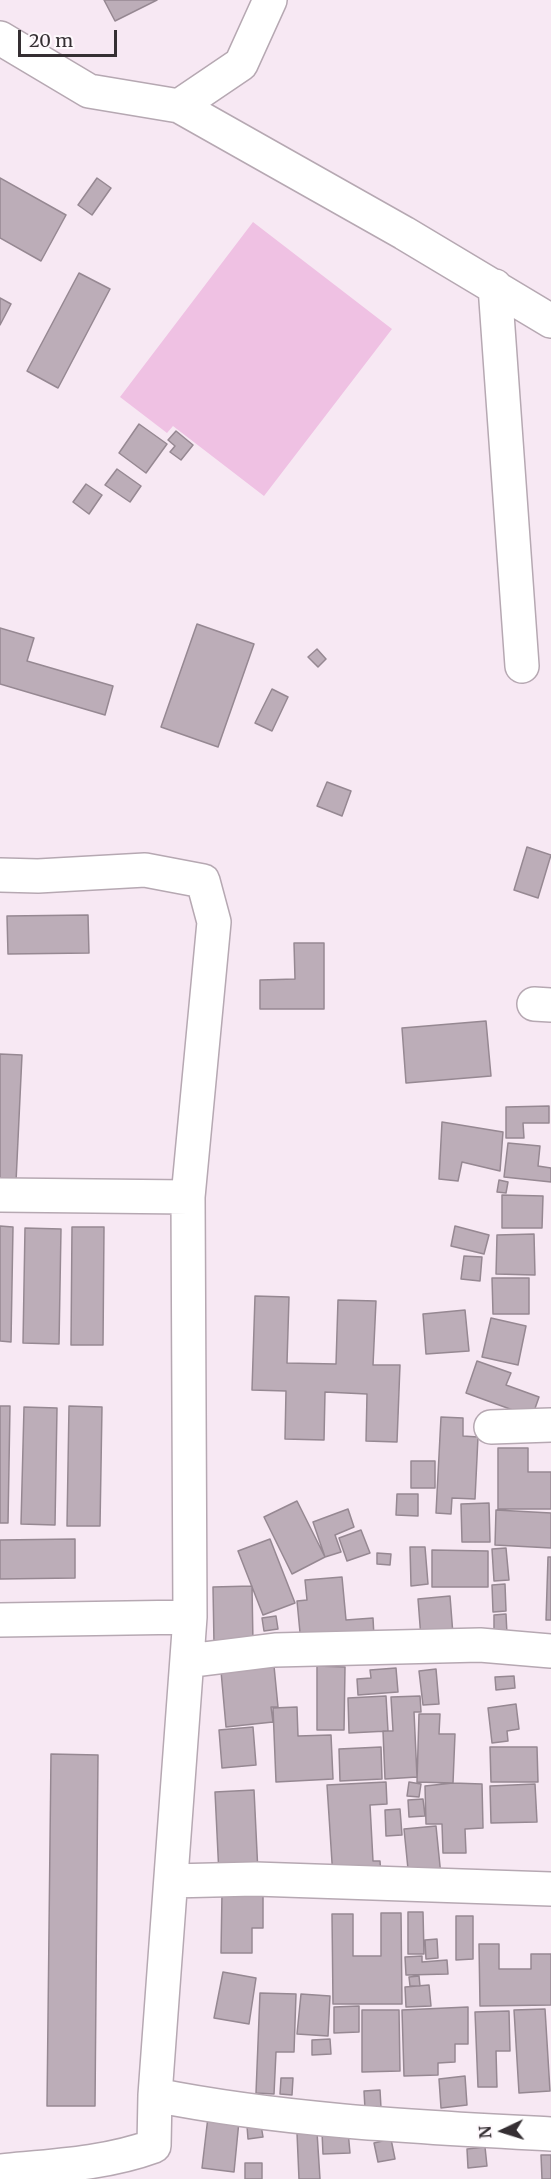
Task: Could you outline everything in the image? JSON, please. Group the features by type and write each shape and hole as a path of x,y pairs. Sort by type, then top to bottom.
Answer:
{"street":[{"path":"179,106 241,64 270,0"},
{"path":"0,38 89,91 179,106 495,286 551,321"},
{"path":"495,286 522,666"},
{"path":"0,875 38,876 145,870 202,882 214,922 188,1197 190,1617 155,2095 154,2146 97,2162 0,2171"},
{"path":"0,1195 188,1197"},
{"path":"491,1427 551,1425"},
{"path":"0,1620 190,1617"},
{"path":"187,1661 275,1650 480,1645 551,1651"},
{"path":"171,1881 255,1879 551,1889"},
{"path":"155,2095 218,2108 348,2122 551,2134"}],"shaded area":[{"path":"253,222 392,329 264,496 173,426 167,433 120,397"}],"building":[{"path":"104,0 157,0 115,21"},
{"path":"0,178 66,215 41,261 0,238"},
{"path":"97,178 111,188 92,215 78,205"},
{"path":"79,273 110,289 58,388 27,371"},
{"path":"0,298 11,304 0,325"},
{"path":"139,424 167,444 146,473 119,453"},
{"path":"176,431 193,445 181,460 170,452 175,446 168,440"},
{"path":"117,469 141,486 130,502 105,485"},
{"path":"86,484 102,495 89,514 73,502"},
{"path":"197,624 254,644 218,747 161,727"},
{"path":"0,628 34,638 27,661 113,686 105,715 0,684"},
{"path":"317,649 326,659 318,667 308,657"},
{"path":"272,689 288,697 272,731 255,723"},
{"path":"327,782 351,791 342,816 317,806"},
{"path":"527,847 551,855 538,898 514,890"},
{"path":"88,915 89,953 8,954 7,916"},
{"path":"294,943 324,943 324,1009 260,1009 260,980 295,979"},
{"path":"486,1021 491,1076 406,1083 402,1028"},
{"path":"0,1054 22,1055 16,1182 0,1181"},
{"path":"549,1106 549,1123 523,1123 524,1138 506,1138 506,1107"},
{"path":"442,1122 503,1132 500,1171 462,1162 458,1181 439,1179"},
{"path":"508,1143 540,1146 538,1166 551,1168 551,1182 504,1177"},
{"path":"499,1180 508,1182 506,1193 497,1192"},
{"path":"502,1195 543,1196 542,1228 502,1228"},
{"path":"0,1226 13,1227 11,1342 0,1341"},
{"path":"455,1226 489,1235 484,1254 451,1246"},
{"path":"72,1227 104,1227 103,1345 71,1345"},
{"path":"25,1228 61,1229 59,1344 23,1343"},
{"path":"534,1234 535,1275 496,1274 497,1235"},
{"path":"464,1256 482,1257 480,1281 461,1279"},
{"path":"492,1278 529,1278 529,1314 493,1314"},
{"path":"255,1296 289,1297 287,1363 336,1364 338,1300 376,1301 373,1365 400,1365 397,1442 366,1441 367,1394 325,1392 324,1440 285,1439 286,1391 252,1390"},
{"path":"465,1310 469,1351 426,1354 423,1314"},
{"path":"491,1318 526,1326 518,1365 482,1357"},
{"path":"477,1361 511,1373 506,1385 539,1397 532,1417 466,1393"},
{"path":"0,1406 10,1406 8,1523 0,1523"},
{"path":"69,1406 102,1407 100,1526 67,1526"},
{"path":"24,1407 57,1408 55,1525 21,1524"},
{"path":"441,1417 463,1418 463,1436 478,1437 475,1499 452,1498 451,1514 436,1513"},
{"path":"498,1448 528,1448 528,1472 551,1472 551,1509 498,1509"},
{"path":"411,1461 435,1461 435,1488 411,1488"},
{"path":"397,1494 418,1494 418,1516 396,1515"},
{"path":"297,1501 325,1557 292,1574 264,1517"},
{"path":"489,1503 490,1542 462,1542 461,1504"},
{"path":"348,1509 354,1527 335,1535 341,1552 325,1557 313,1522"},
{"path":"496,1510 551,1513 551,1548 495,1545"},
{"path":"361,1530 370,1553 347,1561 339,1538"},
{"path":"75,1539 75,1578 0,1579 0,1540"},
{"path":"270,1539 295,1603 263,1615 238,1551"},
{"path":"410,1547 425,1547 428,1584 411,1586"},
{"path":"506,1548 509,1580 494,1581 492,1549"},
{"path":"432,1550 488,1551 488,1587 432,1587"},
{"path":"377,1553 391,1554 390,1565 377,1564"},
{"path":"548,1557 551,1557 551,1620 546,1620"},
{"path":"342,1577 346,1620 373,1618 374,1637 301,1643 297,1601 307,1600 305,1580"},
{"path":"505,1584 506,1611 493,1612 492,1585"},
{"path":"252,1586 253,1644 214,1644 213,1587"},
{"path":"450,1596 453,1635 421,1638 418,1599"},
{"path":"506,1614 507,1634 494,1635 494,1615"},
{"path":"276,1616 278,1629 264,1631 262,1618"},
{"path":"274,1666 278,1707 271,1707 273,1722 226,1727 221,1671"},
{"path":"317,1666 345,1667 344,1730 317,1730"},
{"path":"396,1668 398,1692 358,1695 357,1679 371,1678 370,1670"},
{"path":"436,1669 439,1704 423,1705 419,1671"},
{"path":"514,1676 515,1688 496,1690 495,1677"},
{"path":"386,1696 388,1731 349,1733 348,1698"},
{"path":"420,1696 421,1712 414,1712 417,1777 385,1779 383,1731 393,1731 391,1697"},
{"path":"516,1704 519,1729 507,1731 508,1741 492,1743 488,1708"},
{"path":"297,1707 298,1736 331,1735 333,1779 276,1782 273,1708"},
{"path":"419,1714 440,1714 439,1734 455,1734 453,1783 417,1782"},
{"path":"253,1727 256,1765 222,1768 219,1730"},
{"path":"381,1747 382,1779 340,1781 339,1749"},
{"path":"490,1747 537,1747 538,1782 491,1782"},
{"path":"51,1754 98,1755 95,2106 47,2106"},
{"path":"386,1782 387,1804 370,1805 373,1861 380,1861 381,1876 333,1878 327,1785"},
{"path":"409,1782 421,1784 419,1797 407,1796"},
{"path":"453,1783 482,1784 483,1828 465,1829 466,1853 443,1853 442,1824 426,1824 425,1786"},
{"path":"535,1784 537,1822 491,1823 490,1786"},
{"path":"254,1790 258,1873 219,1875 215,1792"},
{"path":"423,1799 425,1816 409,1817 408,1800"},
{"path":"400,1809 402,1835 386,1836 385,1810"},
{"path":"436,1826 441,1876 409,1879 404,1829"},
{"path":"222,1893 263,1893 263,1928 252,1928 252,1953 221,1953"},
{"path":"408,1912 423,1912 424,1954 408,1954"},
{"path":"381,1913 401,1913 402,2004 333,2004 332,1914 353,1914 353,1956 381,1956"},
{"path":"456,1916 473,1916 473,1959 456,1960"},
{"path":"437,1939 438,1958 426,1959 425,1940"},
{"path":"479,1944 499,1944 499,1969 531,1969 531,1954 551,1954 551,2005 480,2006"},
{"path":"422,1956 422,1962 447,1960 448,1974 406,1975 405,1957"},
{"path":"223,1972 256,1978 249,2024 214,2018"},
{"path":"419,1976 420,1986 410,1986 409,1977"},
{"path":"429,1985 431,2006 406,2007 405,1987"},
{"path":"260,1993 296,1994 294,2052 276,2052 274,2094 256,2093"},
{"path":"301,1994 330,1996 328,2036 297,2034"},
{"path":"359,2006 359,2032 334,2033 334,2007"},
{"path":"468,2007 468,2044 455,2044 455,2062 438,2063 438,2075 404,2076 402,2010"},
{"path":"545,2009 550,2091 519,2093 514,2010"},
{"path":"362,2010 399,2010 400,2071 362,2072"},
{"path":"509,2011 510,2051 496,2051 497,2087 478,2087 475,2012"},
{"path":"330,2039 331,2054 312,2055 312,2040"},
{"path":"465,2076 467,2105 441,2108 439,2079"},
{"path":"281,2078 293,2078 292,2095 280,2094"},
{"path":"380,2090 381,2108 365,2109 364,2091"},
{"path":"208,2117 239,2121 234,2172 202,2168"},
{"path":"261,2125 263,2137 248,2139 247,2126"},
{"path":"348,2131 350,2153 323,2154 322,2132"},
{"path":"317,2132 320,2179 299,2179 297,2133"},
{"path":"391,2139 395,2159 378,2162 374,2143"},
{"path":"485,2147 487,2166 468,2168 467,2149"},
{"path":"541,2155 551,2155 551,2179 542,2179"},
{"path":"245,2163 262,2163 262,2179 245,2179"}]}
